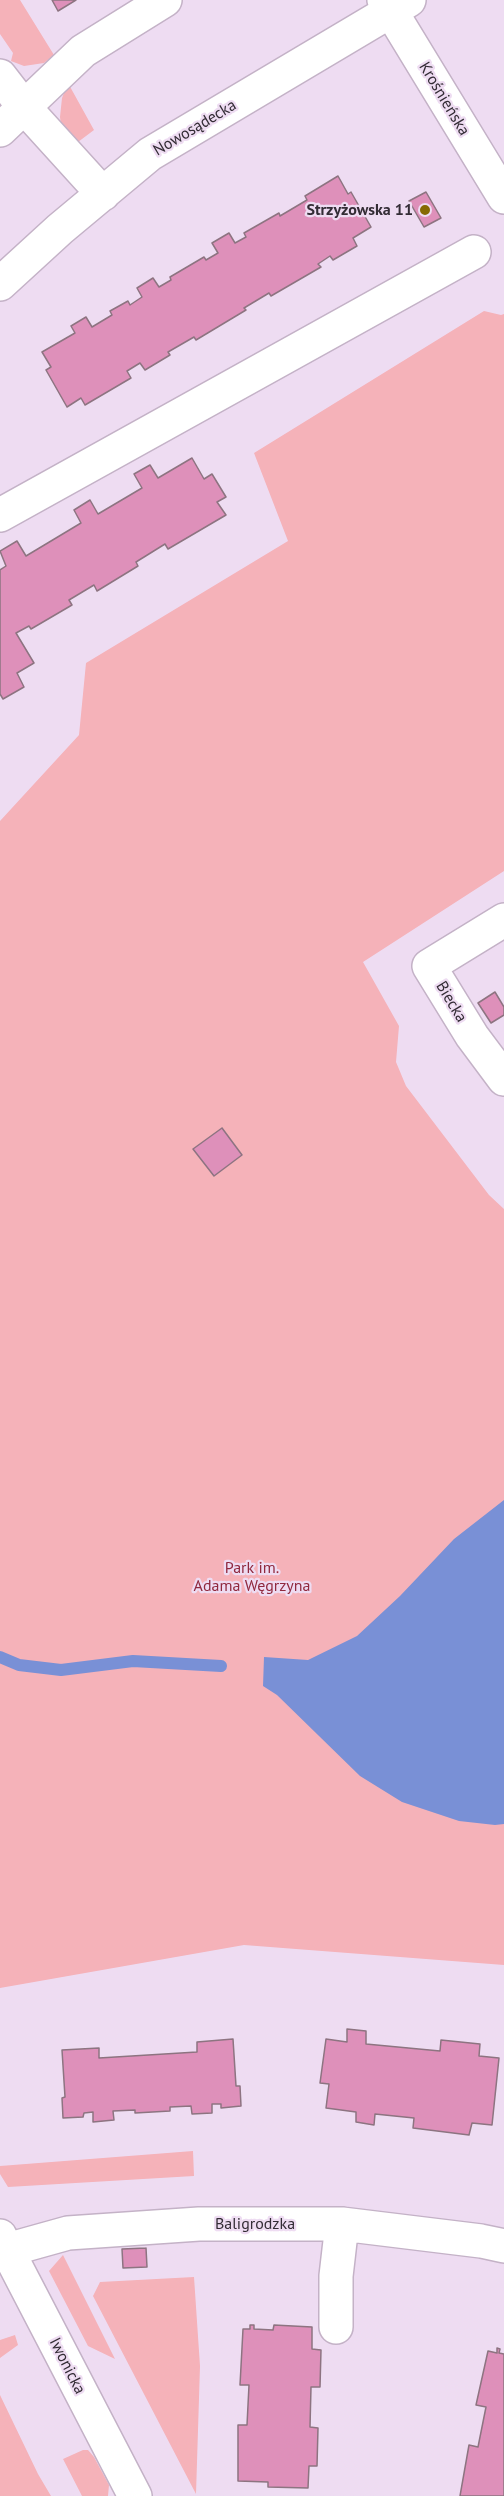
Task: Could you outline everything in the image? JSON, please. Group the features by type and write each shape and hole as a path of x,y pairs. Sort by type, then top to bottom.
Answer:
{"street":[{"path":"0,130 83,51 165,0"},
{"name":"Nowosądecka","path":"0,284 150,154 395,4"},
{"name":"Krośnieńska","path":"395,4 504,197"},
{"path":"0,76 24,107 103,194"},
{"path":"0,515 474,252"},
{"name":"Biecka","path":"504,920 429,966 472,1036 504,1079"},
{"name":"Baligrodzka","path":"4,2243 68,2233 199,2224 342,2224 481,2241 504,2246"},
{"path":"336,2327 336,2276 342,2224"},
{"name":"Iwonicka","path":"4,2243 135,2496"}],"green space":[{"path":"0,0 20,0 54,55 44,63 24,66 11,61 13,53 0,34"},
{"path":"68,83 94,130 74,145 61,125 60,117 62,98"},
{"name":"Park im. Adama Węgrzyna","path":"484,311 504,314 504,871 363,962 399,1026 396,1062 406,1086 489,1195 504,1209 504,1965 244,1945 0,1988 0,821 79,735 86,663 288,541 254,453"},
{"path":"193,2151 194,2176 8,2187 0,2174 0,2166"},
{"path":"63,2255 115,2359 88,2346 49,2271"},
{"path":"194,2277 200,2366 196,2494 93,2296 100,2282"},
{"path":"15,2335 18,2345 0,2358 0,2340"},
{"path":"0,2395 38,2474 51,2496 0,2496"},
{"path":"88,2450 94,2457 109,2485 108,2496 82,2496 63,2459"}],"water":[{"path":"504,1500 504,1824 495,1825 459,1821 402,1802 360,1776 277,1695 263,1686 264,1657 308,1660 357,1636 400,1596 454,1539"}],"building":[{"path":"52,0 76,0 58,11"},
{"path":"338,176 348,194 351,192 371,227 353,238 357,246 333,260 330,256 318,264 321,267 271,296 269,293 244,308 246,310 196,340 194,337 168,352 170,355 145,370 140,363 127,371 131,378 85,405 81,398 67,407 46,370 51,367 42,352 75,333 71,326 86,317 92,327 112,315 110,311 128,301 130,305 142,297 137,288 153,278 159,287 171,280 170,277 204,257 206,260 218,253 212,243 229,233 235,243 246,237 244,233 307,200 305,196"},
{"name":"Strzyżowska 11","path":"426,192 441,218 424,227 409,201"},
{"path":"192,458 204,479 212,474 226,497 217,502 226,515 168,549 165,544 136,562 138,566 97,591 94,585 69,600 72,605 31,629 29,626 16,633 34,663 17,673 24,687 3,699 0,694 0,570 6,566 0,551 17,541 26,556 81,523 74,510 90,500 98,514 142,488 134,474 150,465 158,478"},
{"path":"495,992 504,1007 504,1015 491,1023 478,1003"},
{"path":"222,1128 242,1155 214,1176 193,1149"},
{"path":"347,2029 366,2031 366,2044 440,2051 441,2040 480,2044 479,2056 499,2058 492,2125 472,2123 469,2135 413,2128 414,2118 375,2114 374,2125 356,2122 356,2112 326,2108 329,2084 320,2083 326,2039 347,2042"},
{"path":"233,2039 236,2086 240,2086 241,2106 221,2108 221,2104 212,2104 212,2113 192,2114 191,2106 170,2107 170,2111 135,2113 135,2110 113,2111 114,2120 93,2122 93,2112 84,2113 83,2117 63,2118 62,2098 65,2097 62,2050 99,2048 99,2058 197,2052 197,2042"},
{"path":"146,2248 147,2267 123,2268 122,2249"},
{"path":"250,2325 254,2325 254,2329 273,2330 274,2325 312,2327 312,2349 321,2350 320,2387 311,2387 310,2427 318,2428 317,2466 309,2466 308,2488 268,2487 268,2482 238,2481 238,2425 247,2425 249,2385 240,2385 243,2329 250,2329"},
{"path":"497,2348 500,2349 499,2353 504,2354 504,2496 460,2496 469,2445 478,2447 486,2407 476,2405 488,2351 497,2353"}],"waterway":[{"path":"0,1657 19,1665 61,1670 133,1661 221,1666"}],"place":[{"name":"Strzyżowska 11","path":"425,210"}]}
